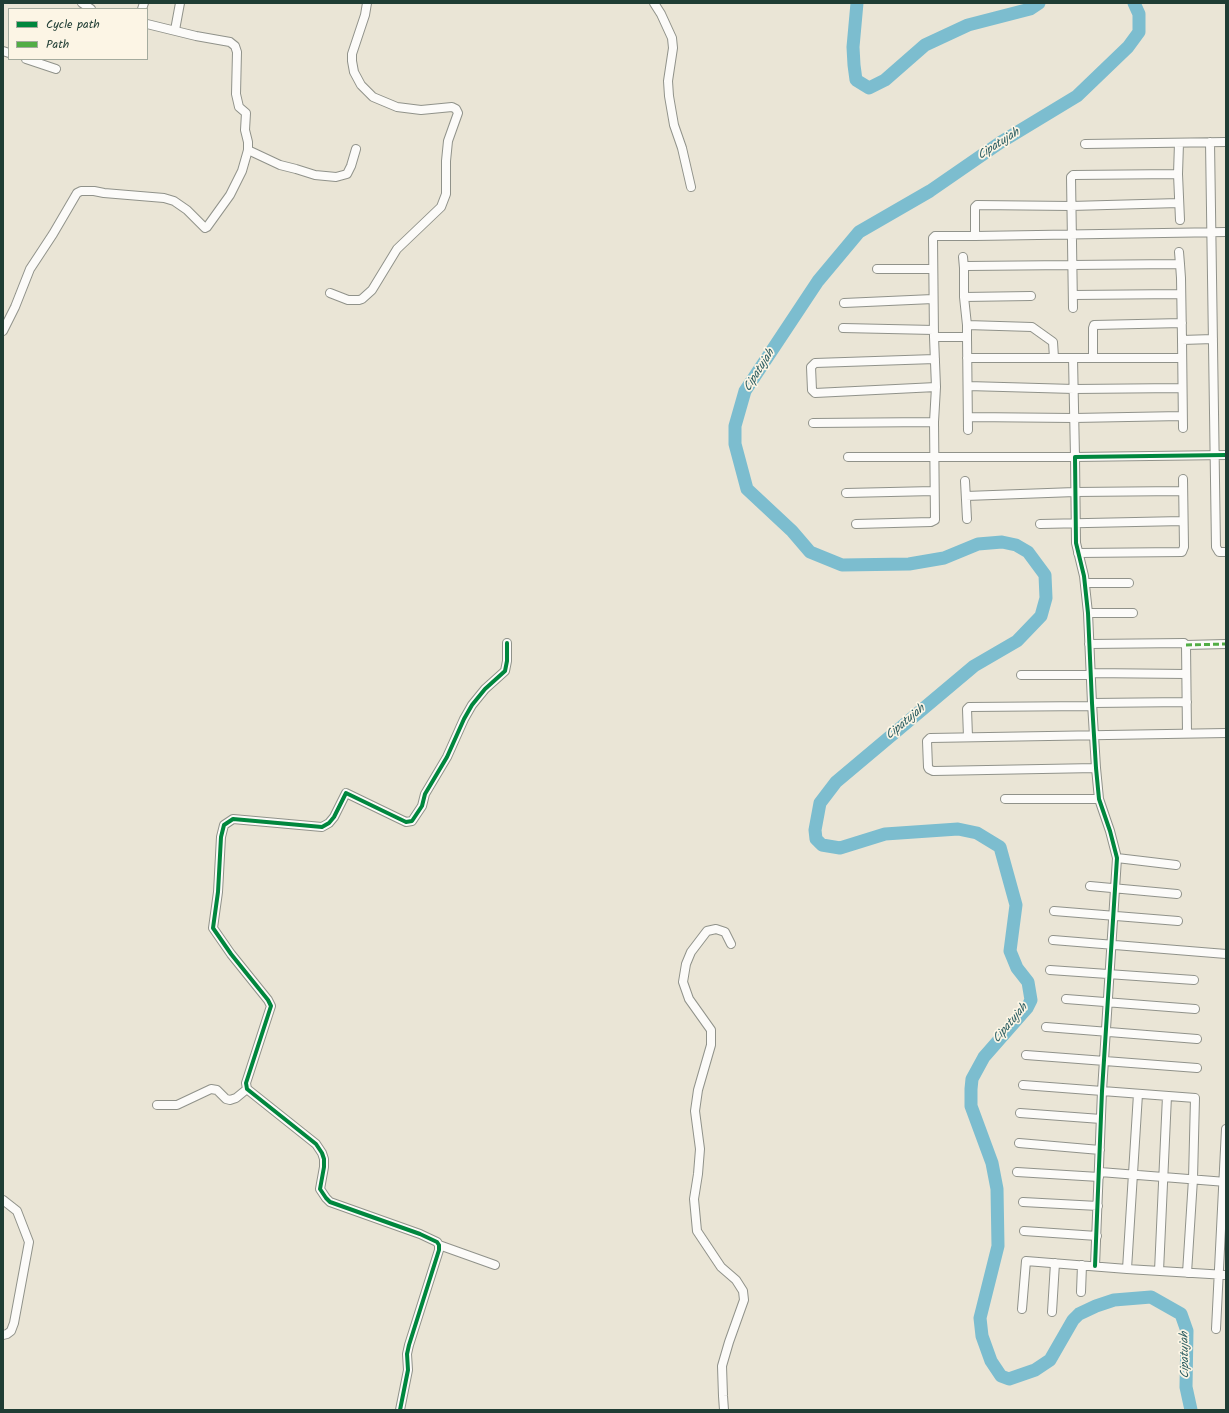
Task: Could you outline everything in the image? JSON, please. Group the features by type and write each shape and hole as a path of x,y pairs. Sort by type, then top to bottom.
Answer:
{"street":[{"path":"175,30 180,3"},
{"path":"330,293 348,300 359,300 362,298 372,290 397,249 441,207 446,194 446,161 448,141 458,113 456,109 452,107 420,110 392,106 373,97 360,85 354,72 352,54 365,15 367,3"},
{"path":"654,3 672,38 673,48 668,82 669,96 674,125 691,187"},
{"path":"3,331 16,307 30,269 77,193 81,191 94,191 164,198 174,201 187,210 203,227 206,228 230,195 242,172 248,150 248,142 245,130 246,113 240,107 236,94 237,52 235,46 230,42 148,24"},
{"path":"29,60 56,69"},
{"path":"1210,142 1216,547 1219,552 1226,552"},
{"path":"1085,144 1226,142"},
{"path":"1178,143 1180,220"},
{"path":"248,150 296,170 315,175 336,177 347,174 352,166 356,149"},
{"path":"1073,308 1071,178 1074,175 1178,174"},
{"path":"975,236 976,205 1071,206 1179,203"},
{"path":"856,524 933,522 935,516 934,422 936,387 933,299 934,236 1226,232"},
{"path":"1179,252 1182,323 1183,428"},
{"path":"964,257 964,297 967,325 968,430"},
{"path":"964,268 966,266 1180,264"},
{"path":"877,269 933,269"},
{"path":"1073,295 1181,294"},
{"path":"964,297 1031,296"},
{"path":"844,303 933,299"},
{"path":"1093,358 1094,325 1182,323"},
{"path":"967,325 1033,327 1053,342 1054,358"},
{"path":"843,328 934,334 967,338"},
{"path":"1182,340 1213,339"},
{"path":"967,358 1182,358"},
{"path":"1074,358 1076,524 1078,553 1085,583 1088,613 1096,768 1099,799 1117,858 1102,1091 1100,1175 1095,1266"},
{"path":"935,359 815,363 811,367 812,390 814,393 936,387"},
{"path":"968,386 1074,389 1182,388"},
{"path":"968,417 1074,418 1182,416"},
{"path":"813,423 934,422"},
{"path":"848,457 1075,457 1226,455"},
{"path":"1078,553 1182,551 1184,548 1183,479"},
{"path":"965,481 967,519"},
{"path":"846,493 934,491"},
{"path":"966,496 1075,492 1183,491"},
{"path":"1040,524 1184,521"},
{"path":"1085,583 1129,582"},
{"path":"1088,613 1132,612"},
{"path":"1089,644 1183,642 1186,645 1226,644"},
{"path":"157,1105 177,1105 211,1089 217,1090 226,1099 230,1100 236,1098 246,1089 246,1083 271,1006 268,1000 230,954 213,928 218,892 220,843 224,825 233,819 322,827 329,823 334,817 346,793 406,822 412,821 422,806 425,794 447,757 464,718 472,705 485,689 505,671 507,661 507,643"},
{"path":"1186,645 1187,733"},
{"path":"1021,675 1186,674"},
{"path":"968,737 967,709 969,707 1187,702"},
{"path":"1096,768 933,771 929,769 928,766 927,741 929,738 1226,733"},
{"path":"1005,799 1099,799"},
{"path":"1117,858 1176,865"},
{"path":"1090,886 1177,894"},
{"path":"1054,911 1178,921"},
{"path":"724,1410 722,1396 722,1366 744,1300 744,1291 736,1280 721,1267 697,1231 694,1199 700,1149 696,1111 698,1090 712,1045 711,1030 689,999 683,982 688,958 706,931 716,929 725,932 731,944"},
{"path":"1053,940 1226,954"},
{"path":"1050,970 1194,980"},
{"path":"1066,999 1195,1009"},
{"path":"1046,1027 1197,1039"},
{"path":"1026,1055 1197,1068"},
{"path":"1023,1085 1194,1097 1196,1099 1187,1273"},
{"path":"246,1089 316,1144 324,1159 320,1189 330,1202 420,1234 439,1245 495,1265"},
{"path":"1127,1269 1138,1094"},
{"path":"1159,1271 1167,1096"},
{"path":"1020,1114 1101,1119"},
{"path":"1216,1329 1222,1275 1226,1129"},
{"path":"1019,1144 1100,1150"},
{"path":"1017,1172 1133,1175 1225,1182"},
{"path":"3,1200 17,1211 29,1242 14,1323 11,1331 3,1335"},
{"path":"1023,1202 1098,1206"},
{"path":"1024,1232 1097,1236"},
{"path":"400,1410 408,1370 407,1354 409,1345 439,1250 439,1245"},
{"path":"1022,1309 1026,1261 1222,1275"},
{"path":"1052,1312 1055,1263"},
{"path":"1081,1292 1082,1265"}],"waterway":[{"name":"Cipatujah","path":"857,3 853,47 856,80 869,88 885,80 925,45 968,25 1030,9 1039,3"},
{"name":"Cipatujah","path":"1134,3 1139,14 1139,32 1128,47 1077,96 1001,142 930,191 859,232 818,281 745,391 735,426 735,444 747,489 792,531 810,552 842,565 909,564 944,558 978,544 1002,542 1016,545 1028,552 1045,575 1046,598 1041,616 1017,641 974,666 836,782 820,803 815,830 816,839 822,845 840,848 885,834 958,829 977,833 1000,847 1016,905 1010,951 1017,968 1028,982 1031,1000 1027,1008 984,1057 972,1079 971,1106 992,1163 997,1189 998,1246 980,1318 982,1336 991,1361 1001,1376 1009,1379 1035,1370 1050,1360 1073,1320 1079,1314 1114,1300 1151,1297 1181,1314 1187,1331 1186,1387 1191,1410"}],"marked path":[{"path":"1186,645 1226,644"}],"cycle path":[{"path":"1095,1266 1102,1091 1117,858 1099,799 1092,703 1088,613 1084,576 1076,543 1075,457 1226,455"},
{"path":"400,1410 408,1370 407,1354 409,1345 439,1250 439,1245 437,1242 420,1234 330,1202 320,1189 324,1159 316,1144 247,1089 246,1083 271,1006 213,928 218,892 221,837 224,825 233,819 322,827 329,823 334,817 346,793 406,822 412,821 422,806 425,794 447,757 472,705 485,689 505,671 507,661 507,643"}]}
